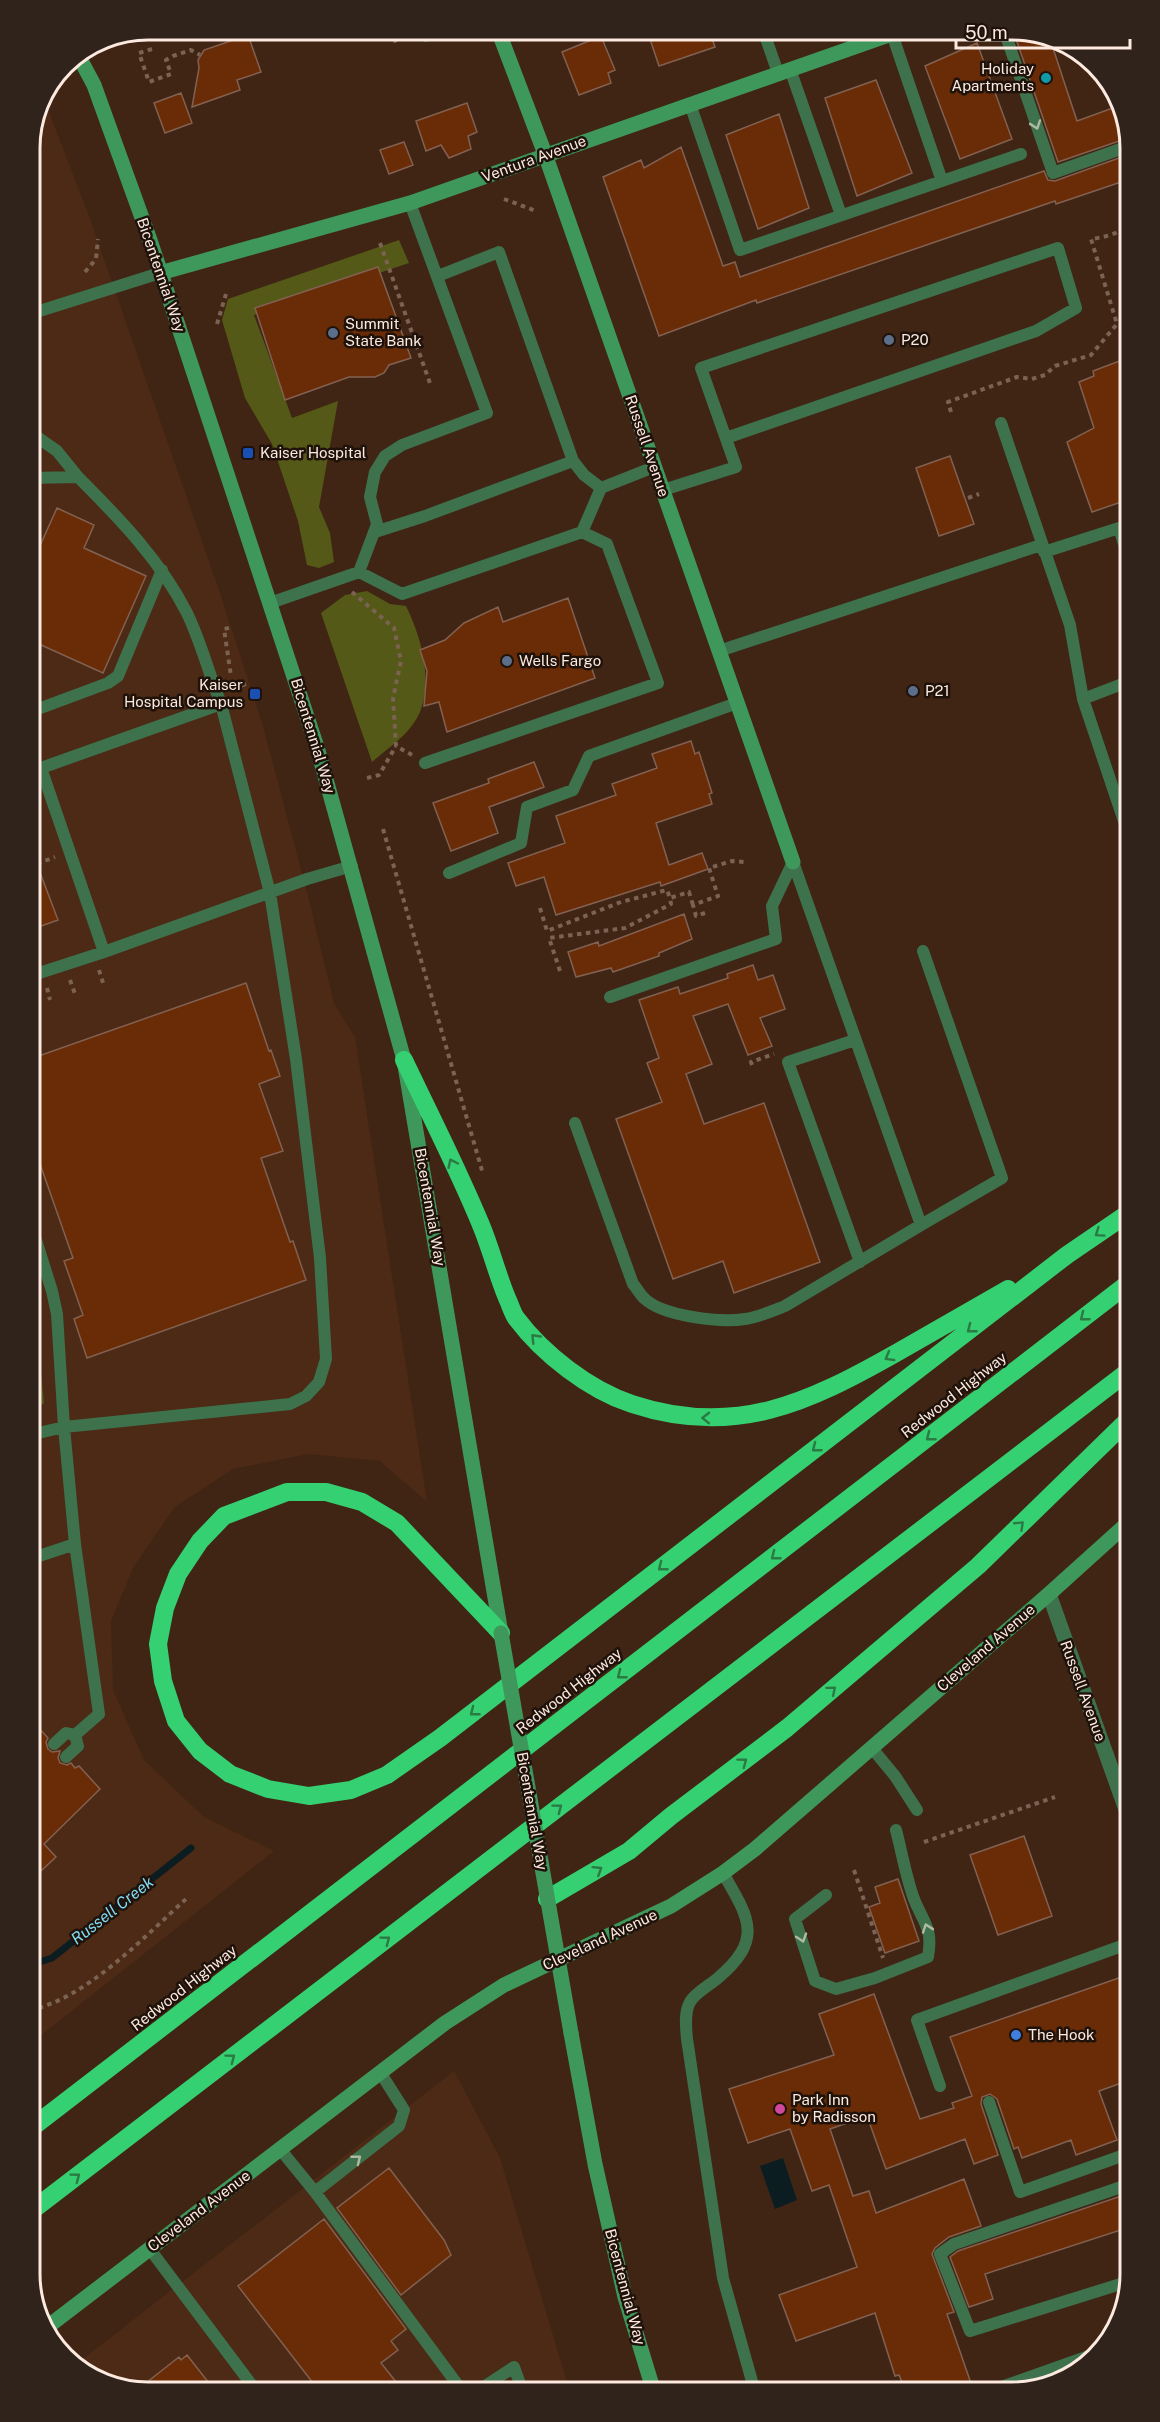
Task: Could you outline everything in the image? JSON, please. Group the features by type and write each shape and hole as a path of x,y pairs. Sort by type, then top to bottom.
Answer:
{"highway":[{"path":"404,1060 482,1226 496,1271 515,1317 551,1354 584,1381 615,1398 652,1410 688,1418 726,1418 773,1410 815,1396 855,1377 1067,1255"},
{"path":"501,1633 397,1523 362,1502 326,1492 287,1492 224,1516 200,1541 177,1574 165,1608 158,1644 163,1681 176,1721 200,1751 230,1774 268,1788 309,1796 351,1790 387,1775 450,1730 1067,1255 1120,1219"},
{"name":"Redwood Highway","path":"40,2121 1120,1290"},
{"path":"40,2204 1120,1378"},
{"path":"547,1899 629,1851 671,1816 788,1728 978,1566 1120,1428"}],"main road":[{"name":"Russell Avenue","path":"502,40 545,154 794,862"},
{"name":"Ventura Avenue","path":"160,273 410,203 871,41"},
{"name":"Bicentennial Way","path":"82,63 94,85 160,273 318,747 404,1060 547,1899 595,2164 625,2297 651,2382"},
{"name":"Cleveland Avenue","path":"53,2323 445,2023 504,1985 671,1906 723,1873 755,1848 1049,1594 1120,1530"}],"street":[{"name":"Russell Avenue","path":"1049,1594 1120,1793"}],"lane":[{"path":"768,41 784,71 841,216"},
{"path":"902,41 942,181"},
{"path":"1008,41 1053,173 1120,150"},
{"path":"690,104 740,250 1021,154"},
{"path":"359,572 377,524 370,497 375,472 385,456 402,445 487,413 410,203"},
{"path":"663,490 736,467 700,368 1058,248 1076,308 1036,331 726,438"},
{"path":"438,276 499,252 573,461 584,475 601,488"},
{"path":"41,311 160,273"},
{"path":"1001,423 1070,625 1083,699 1120,809"},
{"path":"40,1433 64,1427 290,1404 306,1396 320,1382 326,1359 320,1258 296,1059 270,893 221,704 187,614 162,570 139,540 78,477 57,451 41,440"},
{"path":"375,532 425,516 573,461"},
{"path":"582,532 601,488 654,467"},
{"path":"41,478 78,477"},
{"path":"719,651 1042,548 1119,528 1120,531"},
{"path":"270,603 359,572 402,594 582,532 607,544 658,683 425,763"},
{"path":"41,708 108,683 118,676 162,570"},
{"path":"1083,699 1120,685"},
{"path":"448,873 521,843 527,807 573,790 589,756 737,703"},
{"path":"104,952 41,768 221,704"},
{"path":"610,997 776,939 772,906 794,862"},
{"path":"794,862 921,1225"},
{"path":"41,973 307,879 352,866"},
{"path":"575,1124 633,1284 645,1300 669,1312 731,1319 765,1314 785,1306 1002,1178 923,951"},
{"path":"855,1040 788,1062 860,1262"},
{"path":"40,1255 57,1314 64,1427 75,1544 99,1714 75,1735"},
{"path":"40,1555 75,1544"},
{"path":"54,1744 66,1733 75,1735"},
{"path":"66,1757 78,1746 75,1735"},
{"path":"871,1747 895,1776 917,1810"},
{"path":"826,1895 795,1919 815,1981 836,1989 874,1978 928,1957 931,1939 926,1922 914,1899 896,1830"},
{"path":"723,1873 744,1909 748,1926 747,1944 732,1966 690,2002 686,2019 687,2039 723,2278 752,2382"},
{"path":"940,2086 917,2020 1120,1947"},
{"path":"315,2192 399,2126 404,2110 380,2072"},
{"path":"989,2102 1020,2192 1120,2156"},
{"path":"280,2149 315,2192 455,2381"},
{"path":"1119,2285 970,2331 940,2254 954,2244 1120,2187"},
{"path":"149,2248 249,2381"},
{"path":"1018,2381 1074,2361"},
{"path":"492,2381 514,2367 519,2381"}],"path":[{"path":"395,40 397,46"},
{"path":"152,49 139,53 149,82 171,74 166,60 173,56 191,50 200,55"},
{"path":"504,199 536,211"},
{"path":"86,272 96,259 98,239"},
{"path":"380,243 431,386"},
{"path":"217,324 226,294"},
{"path":"968,498 979,494"},
{"path":"352,592 394,628 401,661 393,698 396,746 379,775 368,778"},
{"path":"229,628 224,629 232,679 229,681"},
{"path":"235,687 246,684"},
{"path":"396,746 425,763"},
{"path":"383,829 485,1181"},
{"path":"41,863 53,858"},
{"path":"693,905 718,896 709,868 732,861 744,862"},
{"path":"548,932 621,902 667,890 670,898 671,904 625,928 549,938"},
{"path":"670,898 689,892 696,916 705,913"},
{"path":"540,908 560,971"},
{"path":"98,969 104,986"},
{"path":"70,979 75,993"},
{"path":"46,988 50,1000"},
{"path":"752,1065 750,1062 781,1051"},
{"path":"924,1842 1055,1797"},
{"path":"854,1870 885,1964"},
{"path":"40,2008 89,1984 186,1899"}],"shaded area":[{"path":"48,110 88,213 220,593 263,726 334,1003 355,1037 427,1502 380,1461 309,1454 233,1469 175,1507 134,1566 111,1621 113,1690 144,1760 204,1817 274,1851 40,2036 41,134"},
{"path":"454,2071 500,2158 567,2381 141,2381 114,2376 83,2359"},
{"path":"783,2158 797,2200 775,2209 760,2166"}],"green space":[{"path":"399,240 409,263 254,315 292,418 338,401 319,507 330,533 334,562 319,568 307,565 298,521 272,444 245,398 222,320 228,299"},
{"path":"367,591 390,604 406,606 418,635 426,684 419,715 410,728 372,762 321,613 345,595"},
{"path":"40,1367 44,1403 40,1406"}],"building":[{"path":"233,40 250,40 261,72 237,80 240,90 192,107 199,68 198,60 204,50"},
{"path":"590,41 603,41 615,70 608,73 611,83 579,95 562,52"},
{"path":"651,41 713,41 715,47 659,66"},
{"name":"Holiday Apartments","path":"1017,41 1053,49 1077,121 1112,108 1114,114 1119,141 1058,162"},
{"path":"977,43 1012,139 960,159 925,66"},
{"path":"876,80 912,173 857,196 825,98"},
{"path":"181,93 192,123 165,133 154,103"},
{"path":"467,103 477,132 468,136 471,149 449,158 441,145 426,151 416,121"},
{"path":"779,114 809,208 758,229 726,135"},
{"path":"404,142 413,165 389,174 380,150"},
{"path":"681,147 723,266 735,262 740,277 1044,171 1048,180 1055,181 1120,158 1120,182 1056,204 1055,201 757,303 756,300 659,336 603,177 641,160 644,168"},
{"name":"Summit State Bank","path":"378,267 411,358 389,365 384,373 375,377 349,377 285,400 255,308"},
{"path":"1120,361 1120,502 1092,512 1067,442 1094,428 1079,382 1094,376 1093,371"},
{"path":"950,456 974,524 939,536 916,468"},
{"path":"57,508 94,525 84,548 146,576 103,673 41,645 41,544"},
{"name":"Wells Fargo","path":"568,598 595,678 447,732 439,702 424,706 427,671 420,650 445,640 464,623 498,607 503,622"},
{"path":"691,741 695,754 699,752 712,793 709,794 712,804 656,823 669,865 702,853 708,869 661,886 660,882 556,915 544,877 516,886 508,863 565,843 556,816 616,795 612,784 657,768 652,754"},
{"path":"534,762 544,787 489,807 498,833 451,851 433,803 489,783 488,779"},
{"path":"41,874 58,920 41,926"},
{"path":"684,914 692,939 659,953 659,956 613,972 611,968 576,977 568,952 598,942 599,946"},
{"path":"753,965 758,980 773,975 785,1009 760,1018 772,1046 748,1055 728,1004 693,1016 712,1064 686,1074 704,1124 764,1103 820,1262 734,1293 723,1261 673,1279 616,1119 662,1102 647,1063 659,1058 639,1000 678,987 680,994 728,978 727,974"},
{"path":"246,983 280,1076 259,1084 283,1151 261,1158 290,1242 293,1241 306,1280 87,1358 74,1319 83,1315 64,1261 73,1258 41,1165 41,1055"},
{"path":"40,1729 48,1738 46,1742 48,1749 52,1752 60,1751 58,1758 60,1763 67,1765 71,1763 75,1768 79,1766 100,1789 44,1844 56,1857 40,1872"},
{"path":"1024,1836 1052,1916 998,1935 970,1855"},
{"path":"898,1879 919,1941 885,1953 869,1907 880,1903 875,1887"},
{"path":"1120,1978 1120,2084 1099,2091 1117,2140 1076,2155 1071,2140 1022,2158 1018,2147 1014,2149 997,2099 990,2094 982,2097 981,2104 998,2155 974,2164 965,2139 886,2169 867,2116 830,2129 853,2196 869,2191 876,2213 964,2179 981,2226 949,2237 935,2248 932,2254 954,2312 947,2314 971,2382 902,2382 899,2375 895,2376 875,2313 796,2341 779,2295 857,2267 829,2185 812,2191 790,2129 748,2143 729,2089 834,2055 819,2014 874,1994 920,2119 954,2108 952,2103 972,2096 950,2037"},
{"path":"389,2168 444,2240 451,2255 401,2295 337,2208"},
{"path":"1120,2196 1120,2230 985,2274 993,2299 969,2307 950,2257 958,2251"},
{"path":"324,2219 406,2329 391,2341 398,2350 381,2363 396,2381 312,2381 238,2286"},
{"path":"187,2355 207,2381 148,2381 179,2357 181,2360"}],"waterway":[{"name":"Russell Creek","path":"40,1962 52,1958 191,1848"}],"place":[{"name":"Holiday Apartments","path":"1046,78"},
{"name":"Summit State Bank","path":"333,333"},
{"name":"P20","path":"889,340"},
{"name":"Kaiser Hospital","path":"248,453"},
{"name":"Wells Fargo","path":"507,661"},
{"name":"P21","path":"913,691"},
{"name":"Kaiser Hospital Campus","path":"255,694"},
{"name":"The Hook","path":"1016,2035"},
{"name":"Park Inn by Radisson","path":"780,2109"}]}
